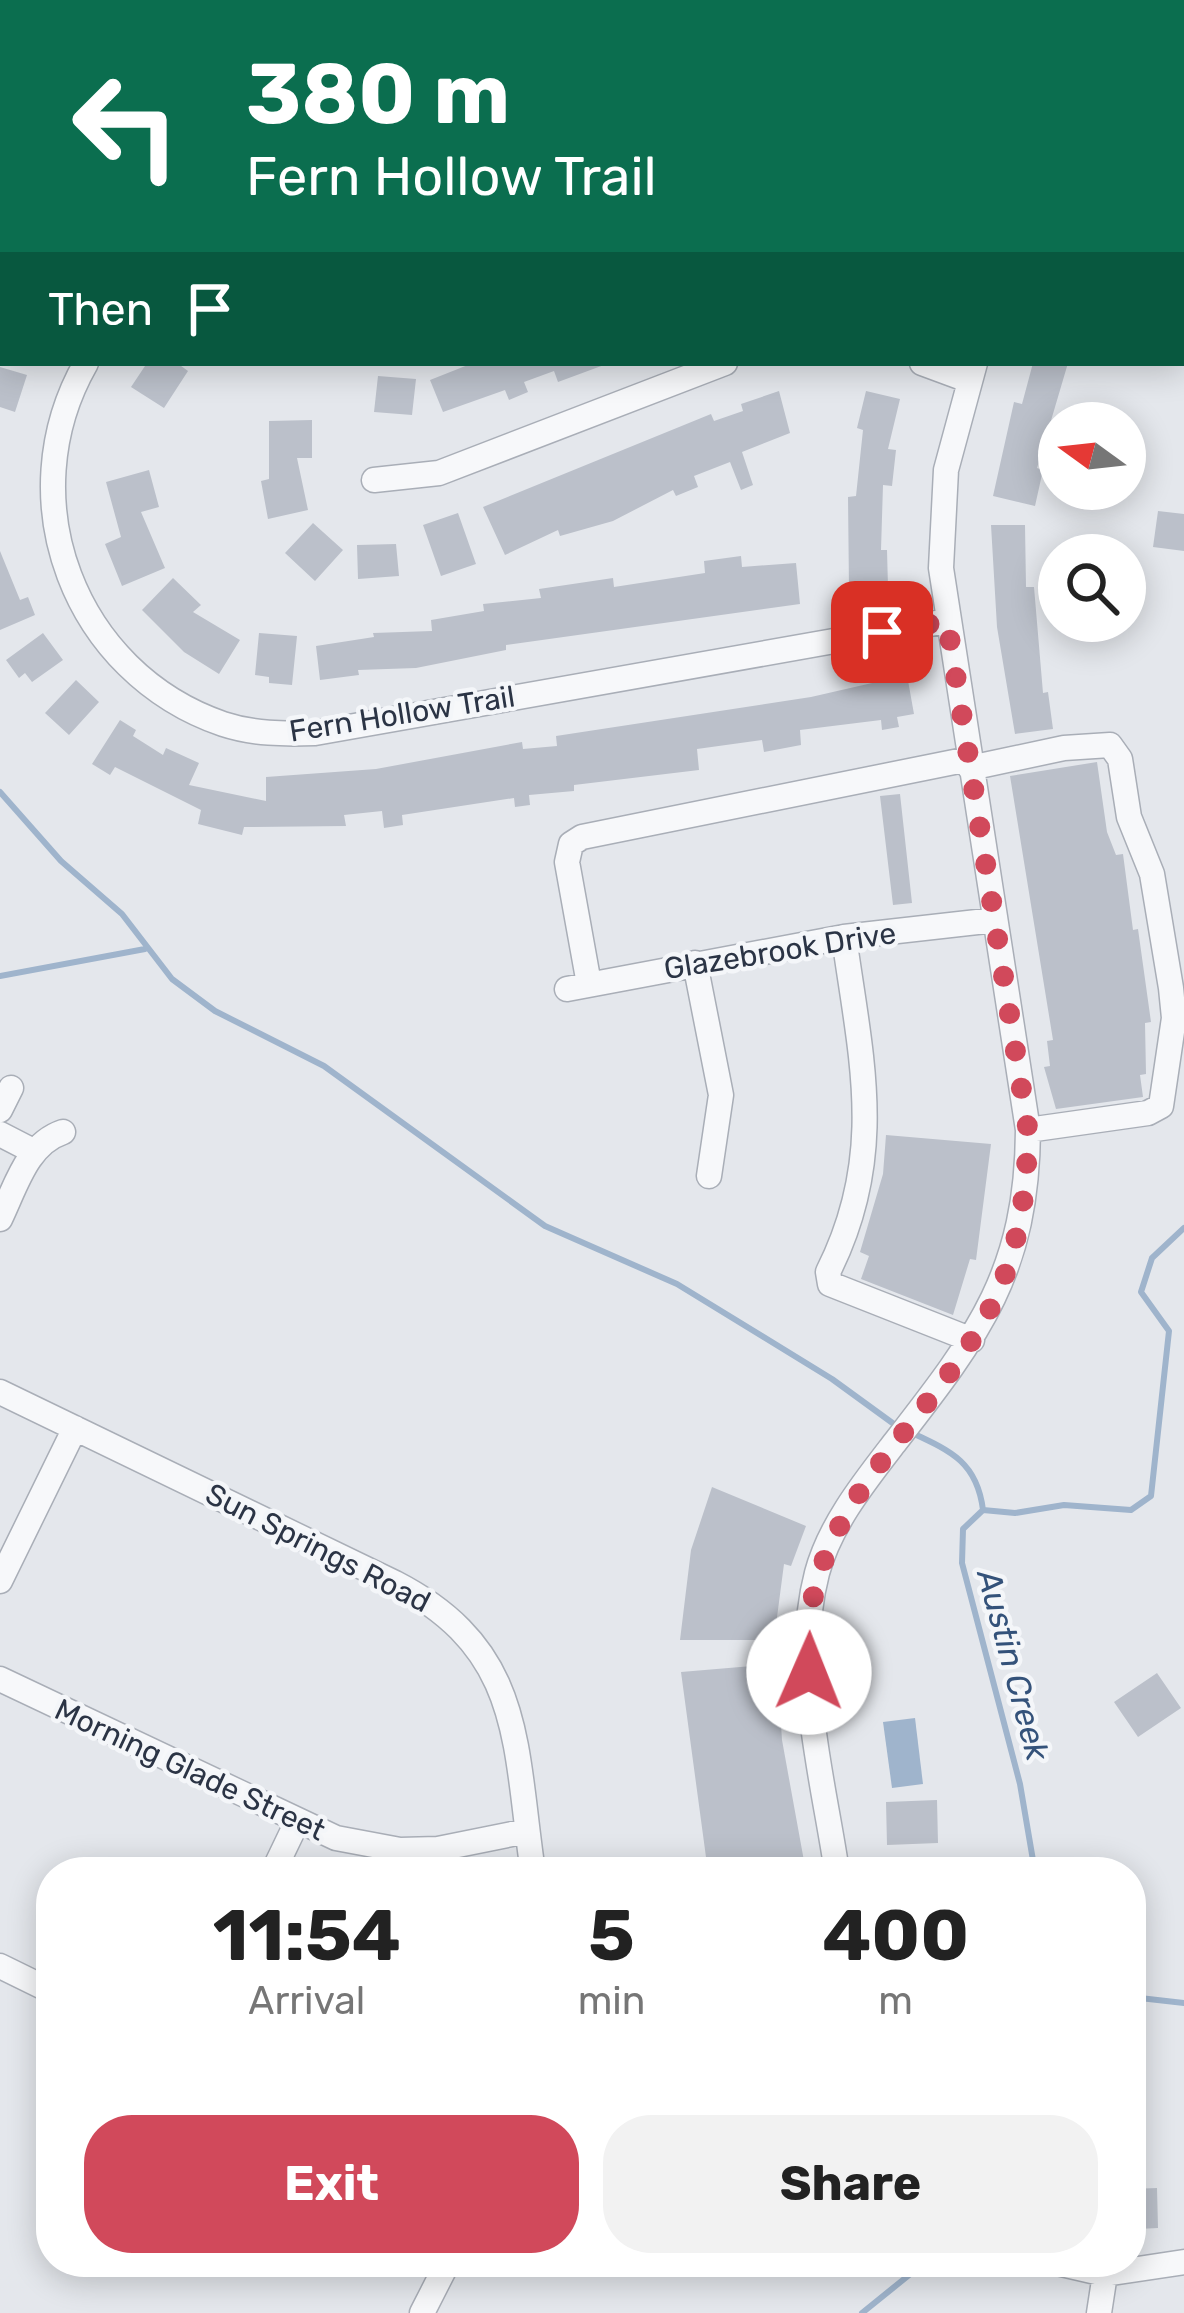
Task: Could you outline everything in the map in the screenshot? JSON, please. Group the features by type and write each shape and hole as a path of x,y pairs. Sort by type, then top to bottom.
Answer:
{"street":[{"name":"Fern Hollow Trail","path":"85,366 60,421 49,479 53,529 71,588 135,672 175,702 225,725 270,734 315,734 947,621"},
{"path":"374,480 440,473 716,366"},
{"path":"835,1857 807,1652 818,1570 837,1526 874,1469 972,1340 1012,1258 1027,1177 1028,1130 941,568 946,470 972,372 939,366"},
{"path":"969,764 1110,745 1120,759 1129,817 1152,874 1167,965 1174,1018 1160,1106 1148,1113 1028,1130"},
{"name":"Glazebrook Drive","path":"969,764 582,837 571,844 567,862 578,986 844,937 995,920"},
{"path":"844,937 864,1071 867,1130 863,1175 828,1272 830,1284 972,1340"},
{"path":"695,963 722,1095 709,1175"},
{"path":"0,1219 33,1151 45,1138 63,1132"},
{"path":"0,1134 33,1151"},
{"name":"Sun Springs Road","path":"0,1392 395,1582 432,1602 459,1625 496,1674 516,1725 530,1857"},
{"path":"0,1581 75,1428"},
{"name":"Morning Glade Street","path":"0,1679 297,1822 363,1846 438,1849 526,1831"},
{"path":"280,1857 297,1822"},
{"path":"0,1966 36,1983"},
{"path":"1146,2268 1184,2262"},
{"path":"422,2313 440,2277"},
{"path":"1099,2313 1105,2277"}],"water":[{"path":"915,1718 923,1784 892,1788 883,1722"}],"building":[{"path":"145,366 181,366 188,371 164,408 131,387"},
{"path":"465,366 601,366 558,382 554,371 524,382 528,392 509,400 505,390 443,412 430,380"},
{"path":"1032,366 1067,366 1056,402 1038,402 1035,506 993,496 1014,402 1022,404"},
{"path":"0,367 27,375 15,412 0,407"},
{"path":"378,376 416,379 412,415 374,412"},
{"path":"779,391 790,433 742,452 753,485 741,490 730,462 694,476 698,487 676,496 673,490 613,521 560,536 558,530 505,555 483,507 711,414 714,421 743,411 741,404"},
{"path":"866,391 900,399 888,449 896,450 892,486 883,485 881,550 887,550 888,587 849,589 848,497 856,496 863,430 857,428"},
{"path":"312,420 312,458 297,458 308,510 268,519 261,481 269,479 269,421"},
{"path":"149,470 159,507 141,512 165,568 122,586 105,544 121,537 106,482"},
{"path":"1158,511 1184,514 1184,551 1153,547"},
{"path":"458,513 476,564 441,576 423,525"},
{"path":"313,523 343,550 315,581 285,553"},
{"path":"991,525 1025,525 1026,587 1034,587 1043,693 1048,692 1053,729 1015,734 997,627"},
{"path":"396,544 399,576 358,579 357,545"},
{"path":"0,551 20,600 28,597 35,615 0,630"},
{"path":"741,556 742,567 796,563 800,604 506,645 506,650 416,668 358,670 359,675 320,680 316,646 374,637 373,633 432,631 431,620 484,611 483,604 541,598 539,589 613,578 614,587 705,573 704,561"},
{"path":"173,578 201,605 193,612 240,640 219,674 184,652 142,610"},
{"path":"43,633 63,660 32,682 25,673 19,678 6,660"},
{"path":"259,633 297,636 292,685 269,683 269,677 255,675"},
{"path":"907,675 914,714 897,717 899,727 882,730 881,720 800,730 801,745 764,752 762,740 697,749 699,770 574,785 574,791 529,795 530,805 515,807 514,798 402,815 403,825 384,828 382,811 344,815 346,826 244,827 242,835 198,824 201,810 115,767 110,775 92,764 120,720 136,730 133,736 163,755 166,748 199,763 189,785 266,801 266,777 376,769 522,742 523,749 557,746 556,736 811,697"},
{"path":"76,680 99,702 69,735 45,713"},
{"path":"1097,762 1107,832 1116,855 1123,854 1133,930 1138,929 1151,1022 1145,1023 1146,1074 1140,1075 1143,1097 1056,1109 1044,1067 1050,1066 1047,1041 1053,1040 1010,776"},
{"path":"900,794 912,903 893,905 880,796"},
{"path":"886,1135 991,1144 976,1260 970,1259 953,1315 861,1279 869,1256 860,1252 883,1174"},
{"path":"712,1487 806,1526 791,1566 784,1564 774,1640 680,1640 691,1550"},
{"path":"777,1664 782,1740 803,1857 706,1857 681,1672"},
{"path":"1157,1673 1181,1708 1138,1737 1114,1702"},
{"path":"937,1800 938,1843 887,1845 886,1802"},
{"path":"1146,2188 1157,2188 1158,2228 1146,2229"}],"waterway":[{"path":"0,792 61,861 122,914 172,979 215,1011 324,1066 545,1226 677,1284 832,1379 898,1427"},
{"path":"0,976 145,949"},
{"name":"Austin Creek","path":"1032,1857 1020,1784 962,1563 963,1529 983,1510 1015,1513 1064,1505 1131,1510 1151,1496 1169,1331 1141,1292 1152,1258 1184,1228"},
{"path":"910,1432 960,1460 975,1480 983,1510"},
{"path":"1146,1999 1184,2003"},
{"name":"Austin Creek","path":"862,2313 907,2277"}],"route":[{"path":"809,1672 810,1612 818,1570 836,1529 874,1469 963,1356 992,1306 1012,1258 1027,1177 1028,1130 947,621 882,632"}]}
